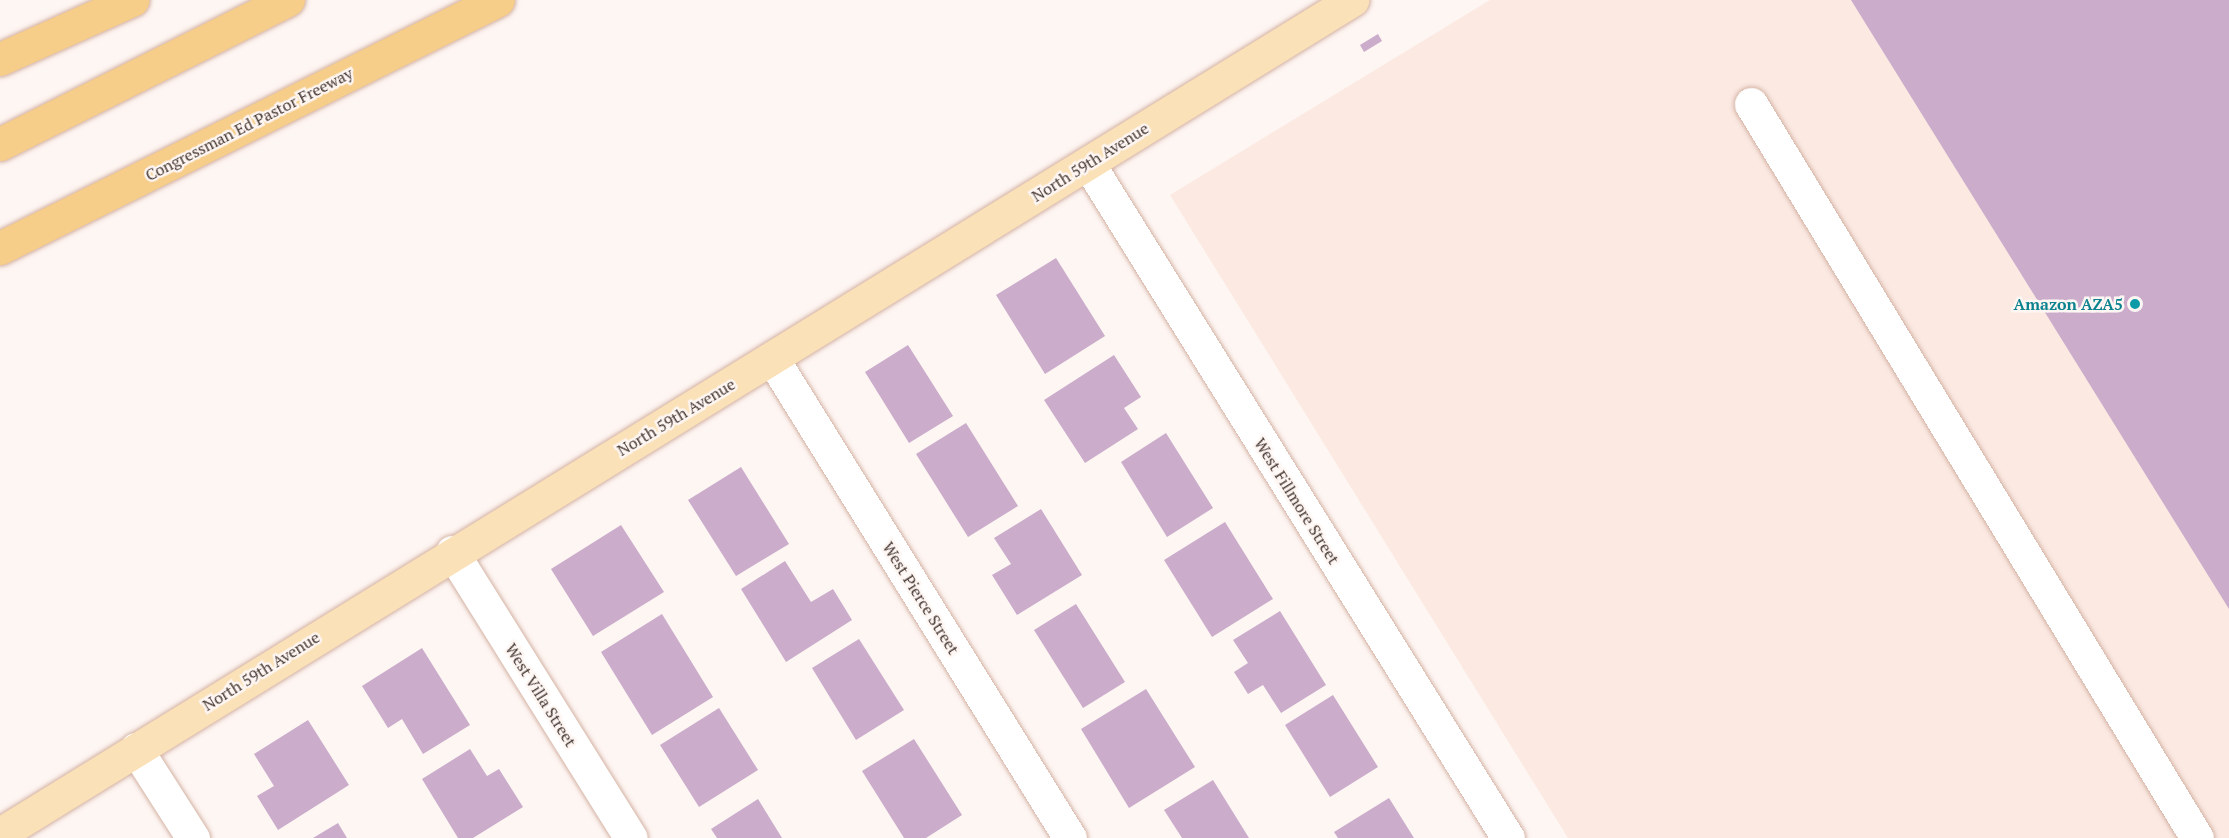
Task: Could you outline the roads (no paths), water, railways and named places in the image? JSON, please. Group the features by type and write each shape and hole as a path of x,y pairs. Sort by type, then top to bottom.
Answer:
{"highway":[{"path":"0,59 132,0"},
{"path":"0,144 288,0"},
{"name":"Congressman Ed Pastor Freeway","path":"0,248 498,0"}],"main road":[{"name":"North 59th Avenue","path":"0,834 452,552 772,358 1352,0"}],"street":[{"path":"1752,104 2197,838"},
{"name":"West Fillmore Street","path":"1088,163 1508,838"},
{"name":"West Pierce Street","path":"772,358 1070,838"},
{"name":"West Villa Street","path":"452,552 631,838"},
{"path":"136,749 193,838"}],"place":[{"name":"Amazon AZA5","path":"2135,304"}]}
